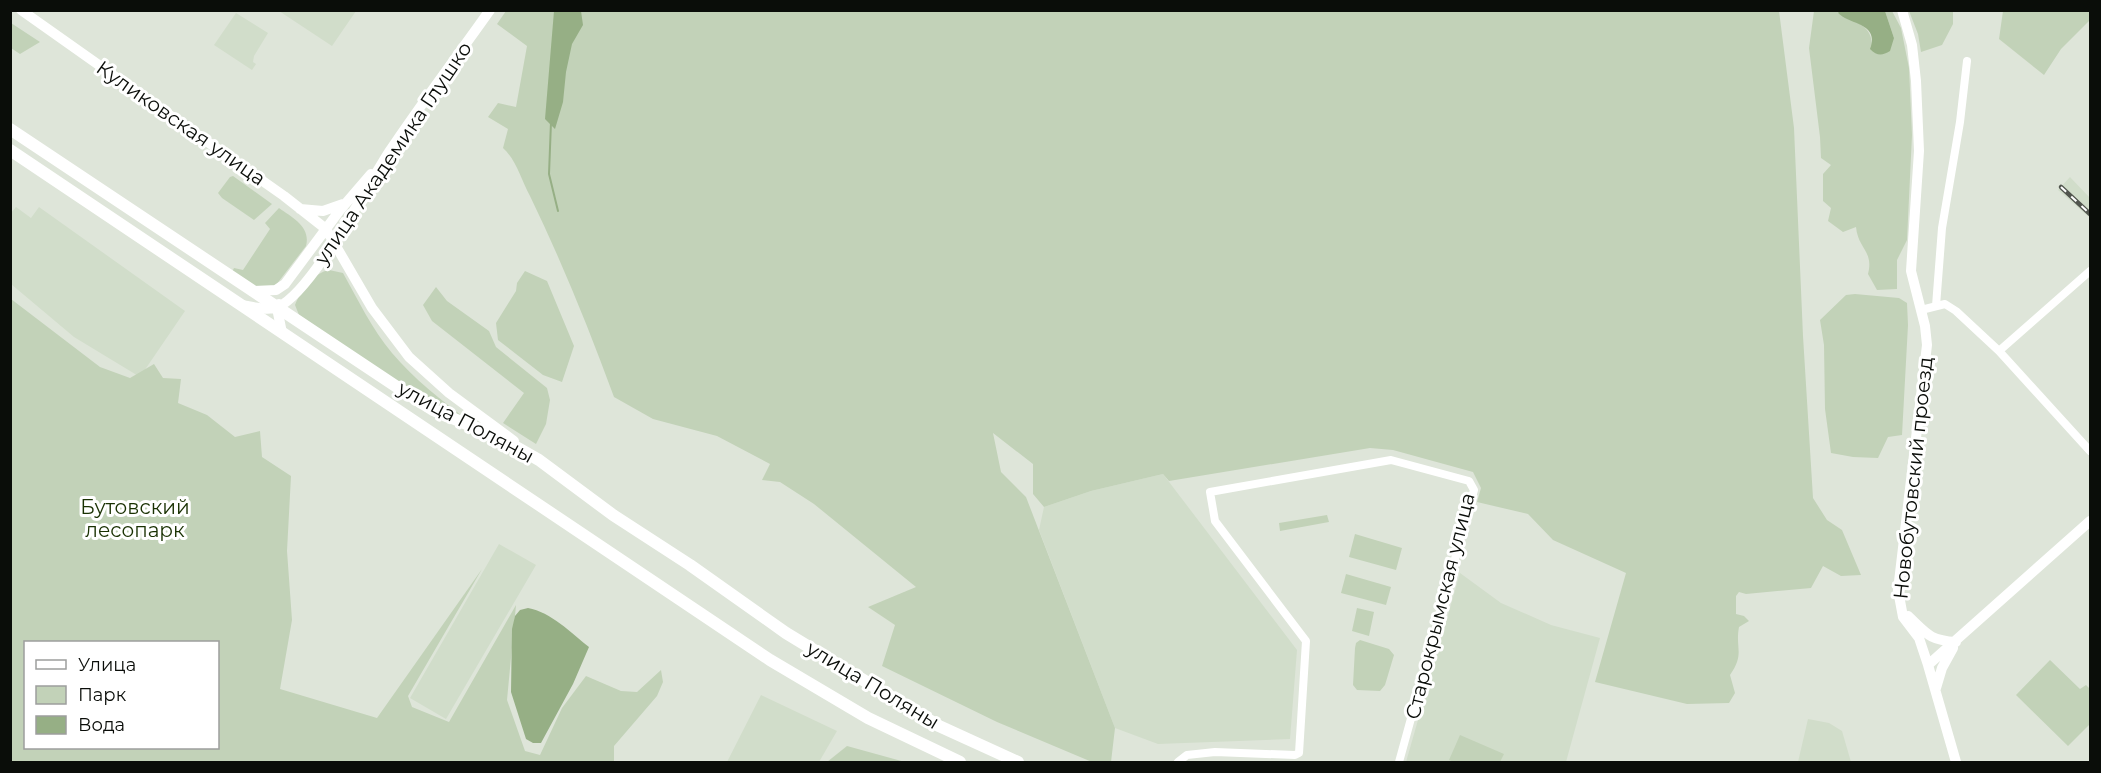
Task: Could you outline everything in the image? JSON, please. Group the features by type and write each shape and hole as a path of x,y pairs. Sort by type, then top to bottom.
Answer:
{"main road":[{"name":"улица Поляны","path":"10,129 433,410 502,439 538,460 613,515 786,633 939,726 1018,762"},
{"name":"улица Поляны","path":"10,150 770,660 868,718 960,762"}],"street":[{"name":"Куликовская улица","path":"21,10 326,229 372,308 409,357 449,393 538,460"},
{"name":"улица Академика Глушко","path":"278,308 296,295 333,242 384,161 490,10"},
{"name":"Новобутовский проезд","path":"1902,10 1912,45 1919,151 1911,272 1925,326 1927,345 1898,590 1903,617 1919,638 1956,762"},
{"path":"1936,306 1942,228 1960,122 1967,61"},
{"path":"252,291 276,290 285,284 345,203 384,161"},
{"path":"300,209 323,211 345,203"},
{"path":"300,209 315,230 312,248"},
{"path":"312,248 325,242 333,242"},
{"path":"2000,351 2091,271"},
{"path":"282,333 278,308 285,284"},
{"path":"296,295 292,309 297,321"},
{"path":"1921,310 1945,304 1956,311 2000,351 2091,451"},
{"path":"242,305 255,308 278,308"},
{"name":"Старокрымская улица","path":"1178,762 1187,755 1215,752 1295,755 1299,753 1306,641 1215,521 1210,492 1391,460 1469,481 1474,490 1400,762"},
{"path":"1928,666 2091,521"},
{"path":"1900,608 1931,638 1938,641 1956,642"},
{"path":"1936,689 1942,668 1956,642"}],"shaded area":[{"path":"279,11 356,11 332,46"},
{"path":"236,13 268,33 254,56 253,62 256,64 252,70 214,45"},
{"path":"2070,177 2090,198 2090,218 2058,190"},
{"path":"16,207 31,218 39,207 185,311 140,377 74,337 11,284 10,214"},
{"path":"1163,474 1297,650 1290,739 1158,744 1115,728 1039,530 1044,507 1091,491"},
{"path":"499,544 536,565 446,719 410,698"},
{"path":"1460,573 1501,603 1551,625 1600,638 1566,762 1406,762"},
{"path":"761,695 837,731 819,762 727,762"},
{"path":"1808,719 1829,723 1842,731 1851,762 1798,762"}],"green space":[{"path":"506,11 1779,11 1794,128 1813,498 1827,520 1842,530 1861,575 1841,576 1823,566 1811,588 1746,594 1739,592 1736,596 1736,614 1744,616 1749,621 1739,627 1737,662 1730,675 1735,693 1729,703 1687,704 1595,682 1626,573 1553,540 1528,514 1477,502 1481,488 1473,472 1393,450 1370,448 1169,481 1163,474 1091,491 1044,507 1033,494 1033,464 993,433 1001,472 1026,497 1115,728 1111,762 1092,762 997,722 882,666 895,625 868,607 916,587 814,504 780,482 762,480 770,464 717,436 653,419 614,397 553,246 515,165 503,148 508,129 488,117 498,103 516,107 527,46 497,24"},
{"path":"1814,11 1840,11 1838,13 1864,27 1871,37 1872,44 1894,38 1885,11 1892,11 1901,28 1909,68 1912,135 1907,240 1897,260 1897,289 1877,290 1868,274 1869,260 1856,227 1843,232 1828,221 1831,208 1823,201 1823,174 1831,165 1821,158 1809,48"},
{"path":"1909,11 1953,11 1953,24 1942,45 1921,52 1918,34"},
{"path":"2003,11 2090,11 2090,20 2061,49 2044,75 1999,39"},
{"path":"10,23 40,42 20,54 11,48"},
{"path":"233,176 272,204 254,220 218,193"},
{"path":"279,208 303,228 307,239 306,246 276,285 258,288 232,272 234,268 243,270 270,229 265,223"},
{"path":"329,270 343,273 378,334 401,363 469,421 442,411 299,315 295,305 304,289 318,275"},
{"path":"525,271 547,281 574,346 562,382 543,375 498,340 496,323 516,291 517,283"},
{"path":"436,287 447,301 489,331 496,347 547,388 550,400 546,424 536,444 503,423 524,393 432,321 423,305"},
{"path":"1846,295 1899,298 1907,303 1908,325 1902,435 1888,437 1878,458 1831,453 1825,409 1824,345 1820,320"},
{"name":"Бутовский лесопарк","path":"11,299 100,367 130,378 154,364 163,378 181,379 178,403 207,415 235,437 260,431 262,457 291,476 287,551 292,620 280,689 377,718 482,569 408,696 412,707 449,722 516,605 507,700 525,751 540,755 562,708 586,676 621,691 637,692 661,670 663,682 657,696 614,746 614,762 11,762"},
{"path":"1327,515 1329,522 1280,531 1279,523"},
{"path":"1355,534 1402,548 1396,570 1349,557"},
{"path":"1346,574 1391,587 1386,605 1341,593"},
{"path":"1357,608 1374,612 1369,636 1352,631"},
{"path":"1360,640 1389,649 1394,655 1385,685 1380,691 1357,690 1353,685 1355,648 1356,643"},
{"path":"2050,660 2080,689 2086,685 2090,689 2090,724 2068,746 2016,695"},
{"path":"1460,735 1504,754 1500,762 1454,762 1449,760"},
{"path":"847,746 905,762 827,762"}],"water":[{"path":"1840,10 1885,11 1894,38 1890,51 1877,54 1870,49 1871,34 1867,29 1843,17 1838,13"},
{"path":"554,11 581,11 583,25 572,44 563,102 555,129 545,119"},
{"path":"528,608 553,618 589,647 573,684 541,743 533,743 526,739 511,692 512,629 515,616 520,610"}],"waterway":[{"path":"551,122 549,174 558,211"}],"railway":[{"path":"2061,187 2090,214"}]}
